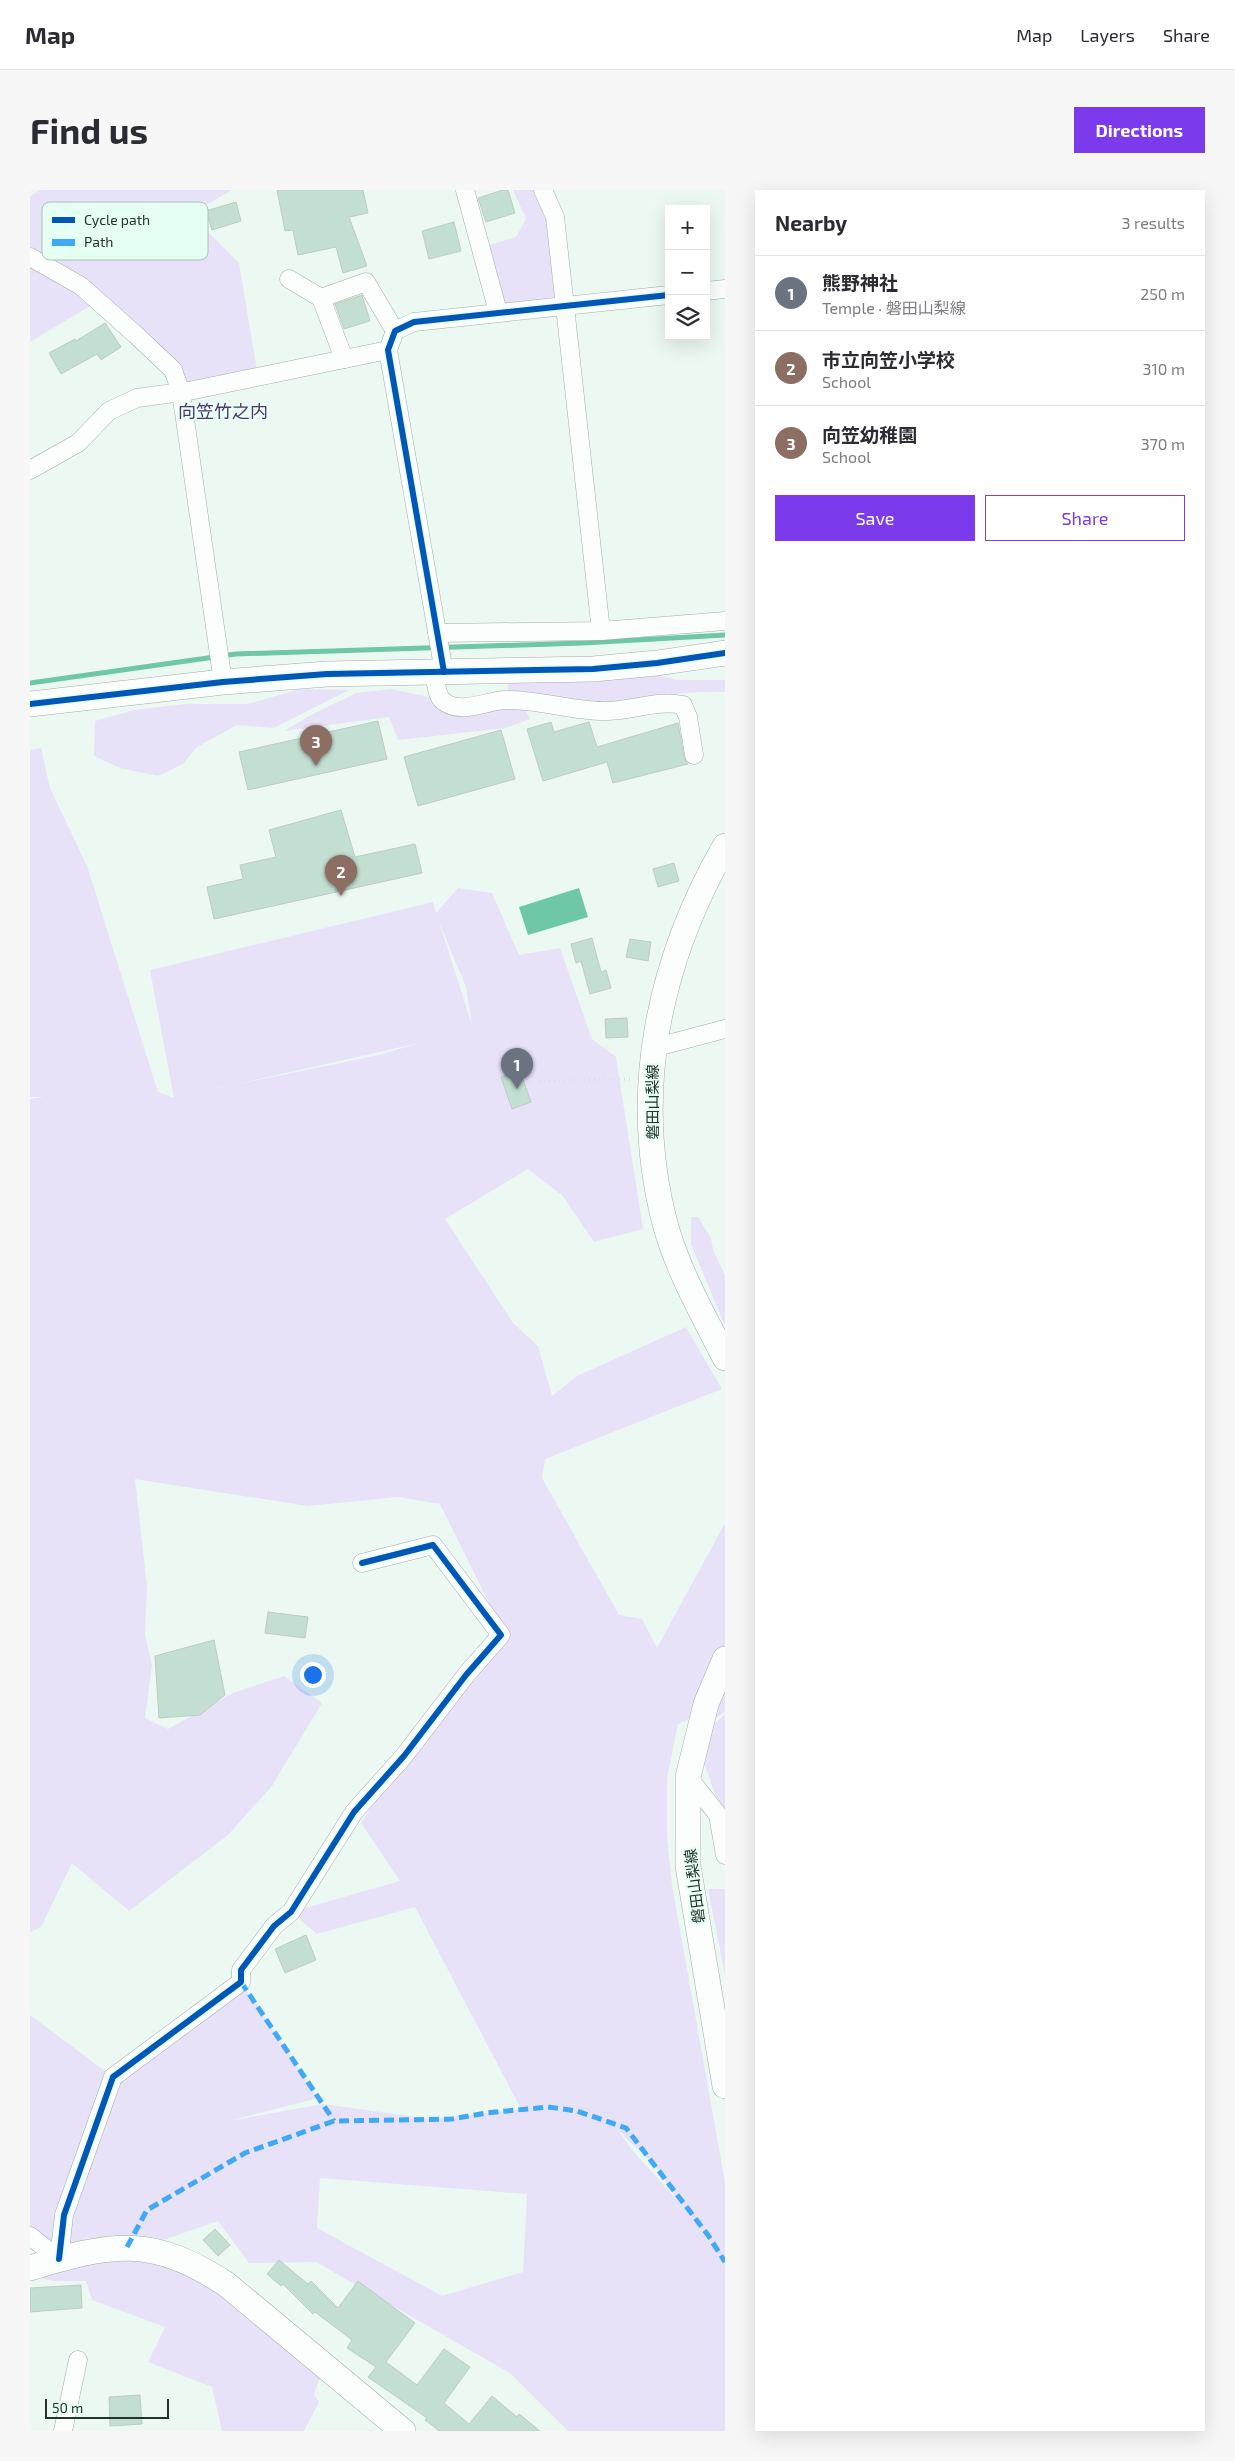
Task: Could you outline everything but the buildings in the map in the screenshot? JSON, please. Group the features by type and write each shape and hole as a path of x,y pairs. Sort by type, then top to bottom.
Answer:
{"street":[{"path":"465,190 498,312"},
{"path":"542,190 555,217 601,631"},
{"path":"30,257 81,286 173,370 181,392 223,682"},
{"path":"289,279 321,298 344,359"},
{"path":"321,298 366,282 395,332"},
{"path":"710,291 725,289"},
{"path":"665,295 414,322 395,332 388,350 437,633 438,692 442,700 456,708 504,700 528,700 566,708 605,712 669,702 683,706 688,717 694,754"},
{"path":"30,470 78,442 110,411 137,398 181,392 388,350"},
{"path":"437,633 601,631 725,621"},
{"path":"30,704 223,682 327,674 593,668 657,663 725,653"},
{"name":"磐田山梨線","path":"725,846 710,872 673,961 653,1048 650,1079 650,1127 666,1228 693,1296 725,1358"},
{"path":"653,1048 725,1029"},
{"path":"59,2260 64,2215 113,2077 241,1982 241,1970 274,1926 291,1912 354,1812 404,1756 466,1675 501,1635 433,1545 362,1563"},
{"name":"磐田山梨線","path":"725,1659 706,1704 688,1778 688,1866 725,2086"},
{"path":"688,1778 718,1815 725,1855"},
{"path":"30,2236 59,2260"},
{"path":"30,2268 59,2260 127,2247 165,2253 198,2266 226,2284 403,2431"},
{"path":"63,2431 78,2360"}],"path":[{"path":"539,1081 650,1079"}],"shaded area":[{"path":"39,190 232,190 208,204 208,202 42,202 42,257 30,246 30,197"},
{"path":"513,190 543,190 564,298 496,306 480,248 516,237 526,219"},
{"path":"208,232 239,263 258,377 179,385 93,304 30,342 30,263 60,274 45,260 208,260"},
{"path":"621,666 678,680 725,680 725,692 686,693 593,703 508,691 508,678"},
{"path":"300,689 349,690 274,728 237,725 197,747 183,764 158,776 120,768 94,756 95,721 134,710 185,704 248,704"},
{"path":"391,689 442,700 524,707 530,719 506,728 398,740 389,717 284,731 309,716 356,693"},
{"path":"41,748 50,788 87,866 158,1092 174,1098 150,970 433,902 436,913 458,888 492,893 519,955 560,948 592,1039 616,1057 643,1229 594,1242 563,1196 528,1169 445,1219 513,1323 538,1346 552,1396 577,1376 686,1327 722,1389 545,1459 542,1478 619,1615 642,1619 657,1648 725,1523 725,1711 699,1733 704,1712 678,1724 667,1778 667,1836 672,1885 725,2182 725,2431 568,2431 510,2373 316,2262 249,2263 218,2221 163,2240 112,2249 156,2250 324,2366 314,2394 319,2402 304,2431 222,2431 212,2387 148,2362 165,2327 92,2300 86,2281 53,2281 30,2276 59,2259 30,2236 30,2015 113,2077 241,1982 318,2098 229,2121 323,2104 431,2119 521,2109 415,1907 317,1934 291,1912 400,1881 361,1823 413,1744 501,1635 494,1613 440,1504 398,1497 308,1506 135,1479 147,1586 145,1634 152,1665 145,1718 168,1729 233,1693 284,1676 322,1703 272,1786 228,1835 129,1911 72,1863 41,1927 30,1932 30,1099 44,1097 30,1097 30,750","holes":["439,922 466,987 472,1024","419,1043 379,1055 230,1086","616,2128 655,2166 679,2202 633,2151","320,2178 527,2194 523,2272 442,2296 317,2228","58,2200 62,2232 59,2253"]},
{"path":"579,888 588,917 528,935 519,907"},
{"path":"691,1217 698,1217 711,1238 713,1250 725,1275 725,1326 691,1244"},
{"path":"725,1714 725,1824 697,1741"},
{"path":"708,1889 725,1889 725,1975"}],"waterway":[{"path":"30,683 236,654 583,643 725,635"}],"marked path":[{"path":"241,1982 334,2121"},
{"path":"127,2247 147,2210 245,2153 334,2121 452,2119 486,2113 548,2107 577,2111 626,2128 708,2235 725,2262"}],"cycle path":[{"path":"444,672 388,350 395,331 414,322 665,295"},
{"path":"30,704 223,682 327,674 593,669 657,663 725,653"},
{"path":"59,2259 64,2215 113,2077 241,1982 241,1970 274,1926 291,1912 354,1812 404,1756 466,1675 501,1635 433,1545 362,1563"}],"place":[{"name":"向笠幼稚園","path":"316,766"},
{"name":"市立向笠小学校","path":"341,896"},
{"name":"熊野神社","path":"517,1089"}],"district":[{"name":"向笠竹之内","path":"223,411"}]}
